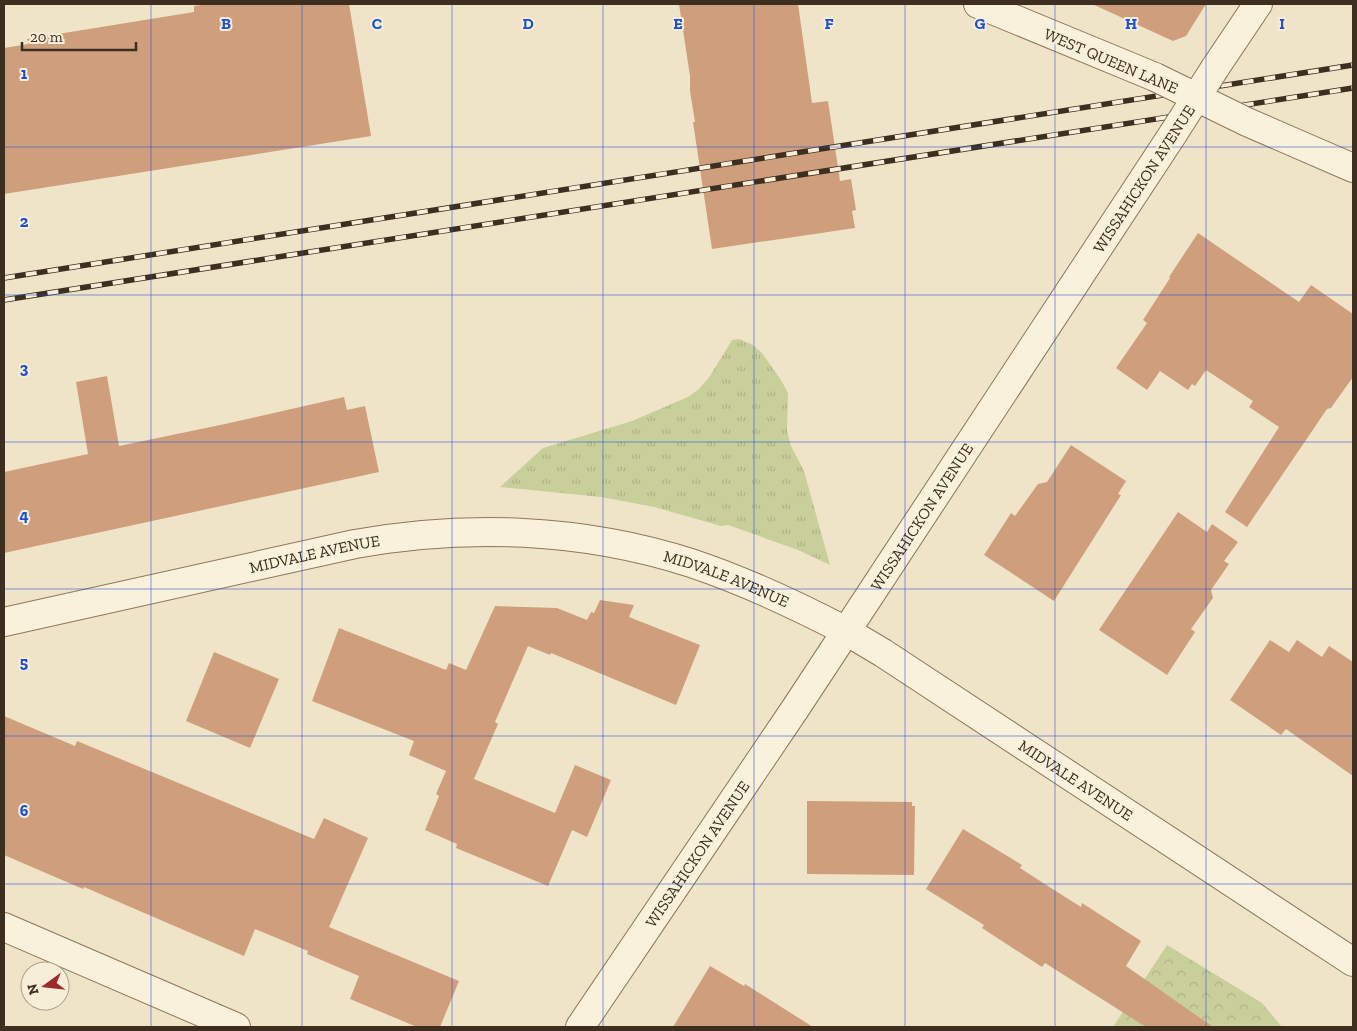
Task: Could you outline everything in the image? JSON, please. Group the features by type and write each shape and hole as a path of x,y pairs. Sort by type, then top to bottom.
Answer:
{"street":[{"name":"WEST QUEEN LANE","path":"978,4 1155,78 1247,122 1353,168"},
{"name":"WISSAHICKON AVENUE","path":"580,1027 795,709 1258,4"},
{"name":"MIDVALE AVENUE","path":"4,622 355,544 405,536 485,531 580,537 631,546 690,562 744,582 796,604 846,631 883,653 1353,962"},
{"path":"4,927 236,1027"}],"green space":[{"path":"739,339 753,345 762,353 788,393 787,431 791,446 804,471 830,565 798,550 728,525 721,526 654,507 601,497 500,487 543,448 632,421 688,397 699,389 710,376 732,340"},
{"path":"1167,945 1262,1003 1282,1027 1113,1027"}],"building":[{"path":"209,4 349,4 371,136 4,194 4,48 28,44 27,39 194,12 194,6"},
{"path":"679,4 798,4 812,103 828,101 840,181 851,179 856,210 852,211 855,228 712,249 693,122 695,122 690,91 690,76"},
{"path":"1092,4 1206,4 1186,36 1173,41"},
{"path":"1198,233 1299,302 1311,285 1353,314 1353,377 1331,408 1327,409 1247,527 1225,512 1279,427 1249,407 1253,401 1206,370 1195,386 1192,384 1188,390 1160,371 1147,390 1116,368 1147,323 1143,320"},
{"path":"107,376 119,446 344,397 347,410 365,406 379,472 4,553 4,472 88,454 76,382"},
{"path":"1071,445 1126,481 1118,494 1121,495 1054,601 984,555 1011,513 1015,516 1038,484 1047,482"},
{"path":"1178,512 1207,532 1212,524 1238,542 1224,561 1229,564 1211,590 1213,598 1191,629 1195,632 1167,675 1099,630"},
{"path":"600,600 634,605 629,617 700,645 676,705 551,653 550,655 528,646 495,722 498,724 474,779 555,813 575,765 611,780 587,837 572,830 548,886 456,848 457,844 425,830 439,796 436,794 446,771 409,755 414,741 312,701 339,628 446,670 449,663 466,670 495,606 557,608 587,620 591,612 594,613"},
{"path":"1270,640 1289,652 1297,640 1322,657 1329,646 1353,662 1353,776 1286,729 1281,735 1230,700"},
{"path":"214,652 279,679 250,748 186,721"},
{"path":"4,716 75,746 77,741 314,839 324,818 368,838 329,927 459,981 440,1027 417,1027 350,999 359,976 307,954 308,951 255,929 244,956 84,887 83,889 4,855"},
{"path":"807,801 912,802 912,806 915,806 914,875 807,874"},
{"path":"963,829 1022,865 1020,868 1081,907 1082,903 1141,941 1126,966 1213,1027 1146,1027 1045,963 1042,967 982,928 984,925 926,889"},
{"path":"710,966 744,986 745,984 813,1027 673,1027"}],"railway":[{"path":"4,278 1353,65"},
{"path":"4,300 1353,88"}]}
